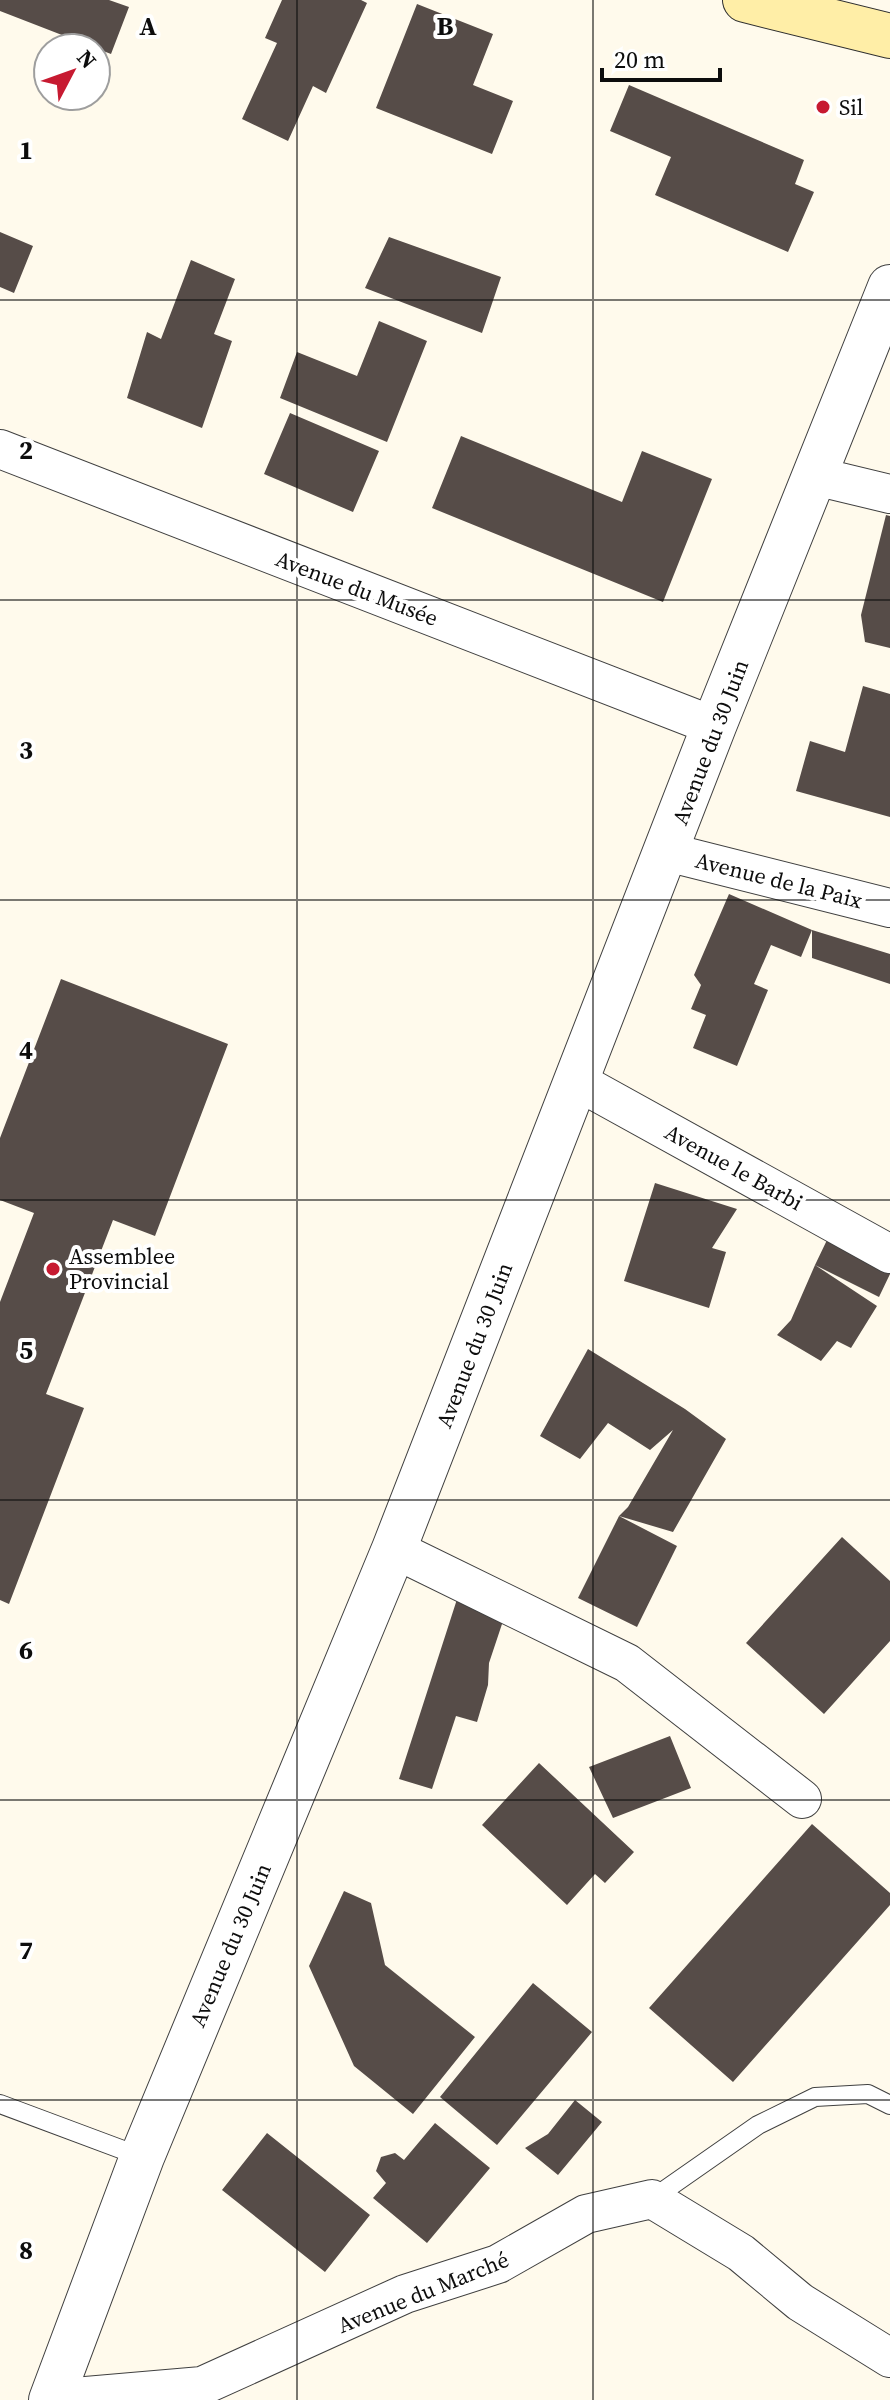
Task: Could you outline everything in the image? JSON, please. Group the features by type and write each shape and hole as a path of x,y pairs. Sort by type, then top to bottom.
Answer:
{"main road":[{"path":"745,0 890,36"}],"street":[{"name":"Avenue du 30 Juin","path":"51,2399 142,2157 394,1549 714,726 890,287"},
{"name":"Avenue du Musée","path":"0,449 714,726"},
{"path":"815,476 890,494"},
{"name":"Avenue de la Paix","path":"667,852 890,908"},
{"name":"Avenue le Barbi","path":"577,1081 890,1254"},
{"path":"394,1549 627,1663 802,1799"},
{"path":"652,2199 741,2253 800,2302 890,2358"},
{"name":"Avenue du Marché","path":"51,2399 208,2393 405,2294 498,2264 586,2214 652,2199"}],"lane":[{"path":"652,2199 758,2125 815,2097 868,2094 890,2105"},
{"path":"0,2104 142,2157"}],"building":[{"path":"0,0 109,0 129,7 112,51 112,32 54,32 0,11"},
{"path":"282,0 361,0 367,3 326,93 313,86 288,141 242,119 277,43 265,38"},
{"path":"417,4 493,34 473,85 513,101 492,154 376,108"},
{"path":"629,85 804,160 795,184 814,192 788,252 655,195 671,157 610,131"},
{"path":"0,232 33,246 14,293 0,287"},
{"path":"389,237 501,277 482,333 365,288"},
{"path":"191,260 235,279 214,334 232,341 202,428 127,398 147,332 161,339"},
{"path":"379,321 427,341 387,442 280,398 297,352 357,376"},
{"path":"290,413 379,451 353,512 264,474"},
{"path":"461,436 622,502 642,451 712,479 663,602 432,508"},
{"path":"886,515 890,516 890,648 865,642 861,615"},
{"path":"863,686 890,694 890,817 796,791 810,741 845,752"},
{"path":"729,894 812,930 801,957 771,945 754,984 768,990 737,1066 693,1048 706,1015 691,1009 701,985 694,975"},
{"path":"812,930 890,954 890,984 812,958"},
{"name":"Assemblee Provincial","path":"61,979 228,1044 155,1236 113,1220 46,1394 84,1408 9,1604 0,1600 0,1302 34,1213 0,1200 0,1138"},
{"path":"655,1183 737,1209 712,1248 726,1252 709,1308 624,1281"},
{"path":"827,1240 890,1271 890,1274 879,1297 815,1265"},
{"path":"815,1265 877,1306 851,1348 837,1341 821,1361 777,1335 791,1320"},
{"path":"588,1349 685,1409 726,1439 673,1532 619,1516 628,1507 673,1430 650,1450 608,1423 580,1459 540,1436"},
{"path":"619,1516 677,1546 637,1627 578,1598"},
{"path":"842,1537 890,1581 890,1641 824,1714 746,1643"},
{"path":"459,1593 507,1609 489,1663 488,1685 477,1722 456,1716 432,1789 399,1779"},
{"path":"670,1736 691,1788 613,1818 589,1767"},
{"path":"539,1763 634,1852 605,1883 595,1874 567,1905 482,1825"},
{"path":"812,1824 890,1893 890,1905 733,2082 649,2008"},
{"path":"344,1891 371,1903 385,1965 475,2037 413,2114 354,2066 309,1966"},
{"path":"533,1983 592,2032 497,2145 440,2097"},
{"path":"575,2100 602,2122 558,2175 525,2148 548,2134"},
{"path":"435,2123 490,2168 427,2243 373,2198 386,2183 376,2171 381,2157 395,2153 404,2160"},
{"path":"267,2133 370,2215 325,2272 222,2190"}],"place":[{"name":"Sil","path":"823,107"},
{"name":"Assemblee Provincial","path":"53,1269"}]}
